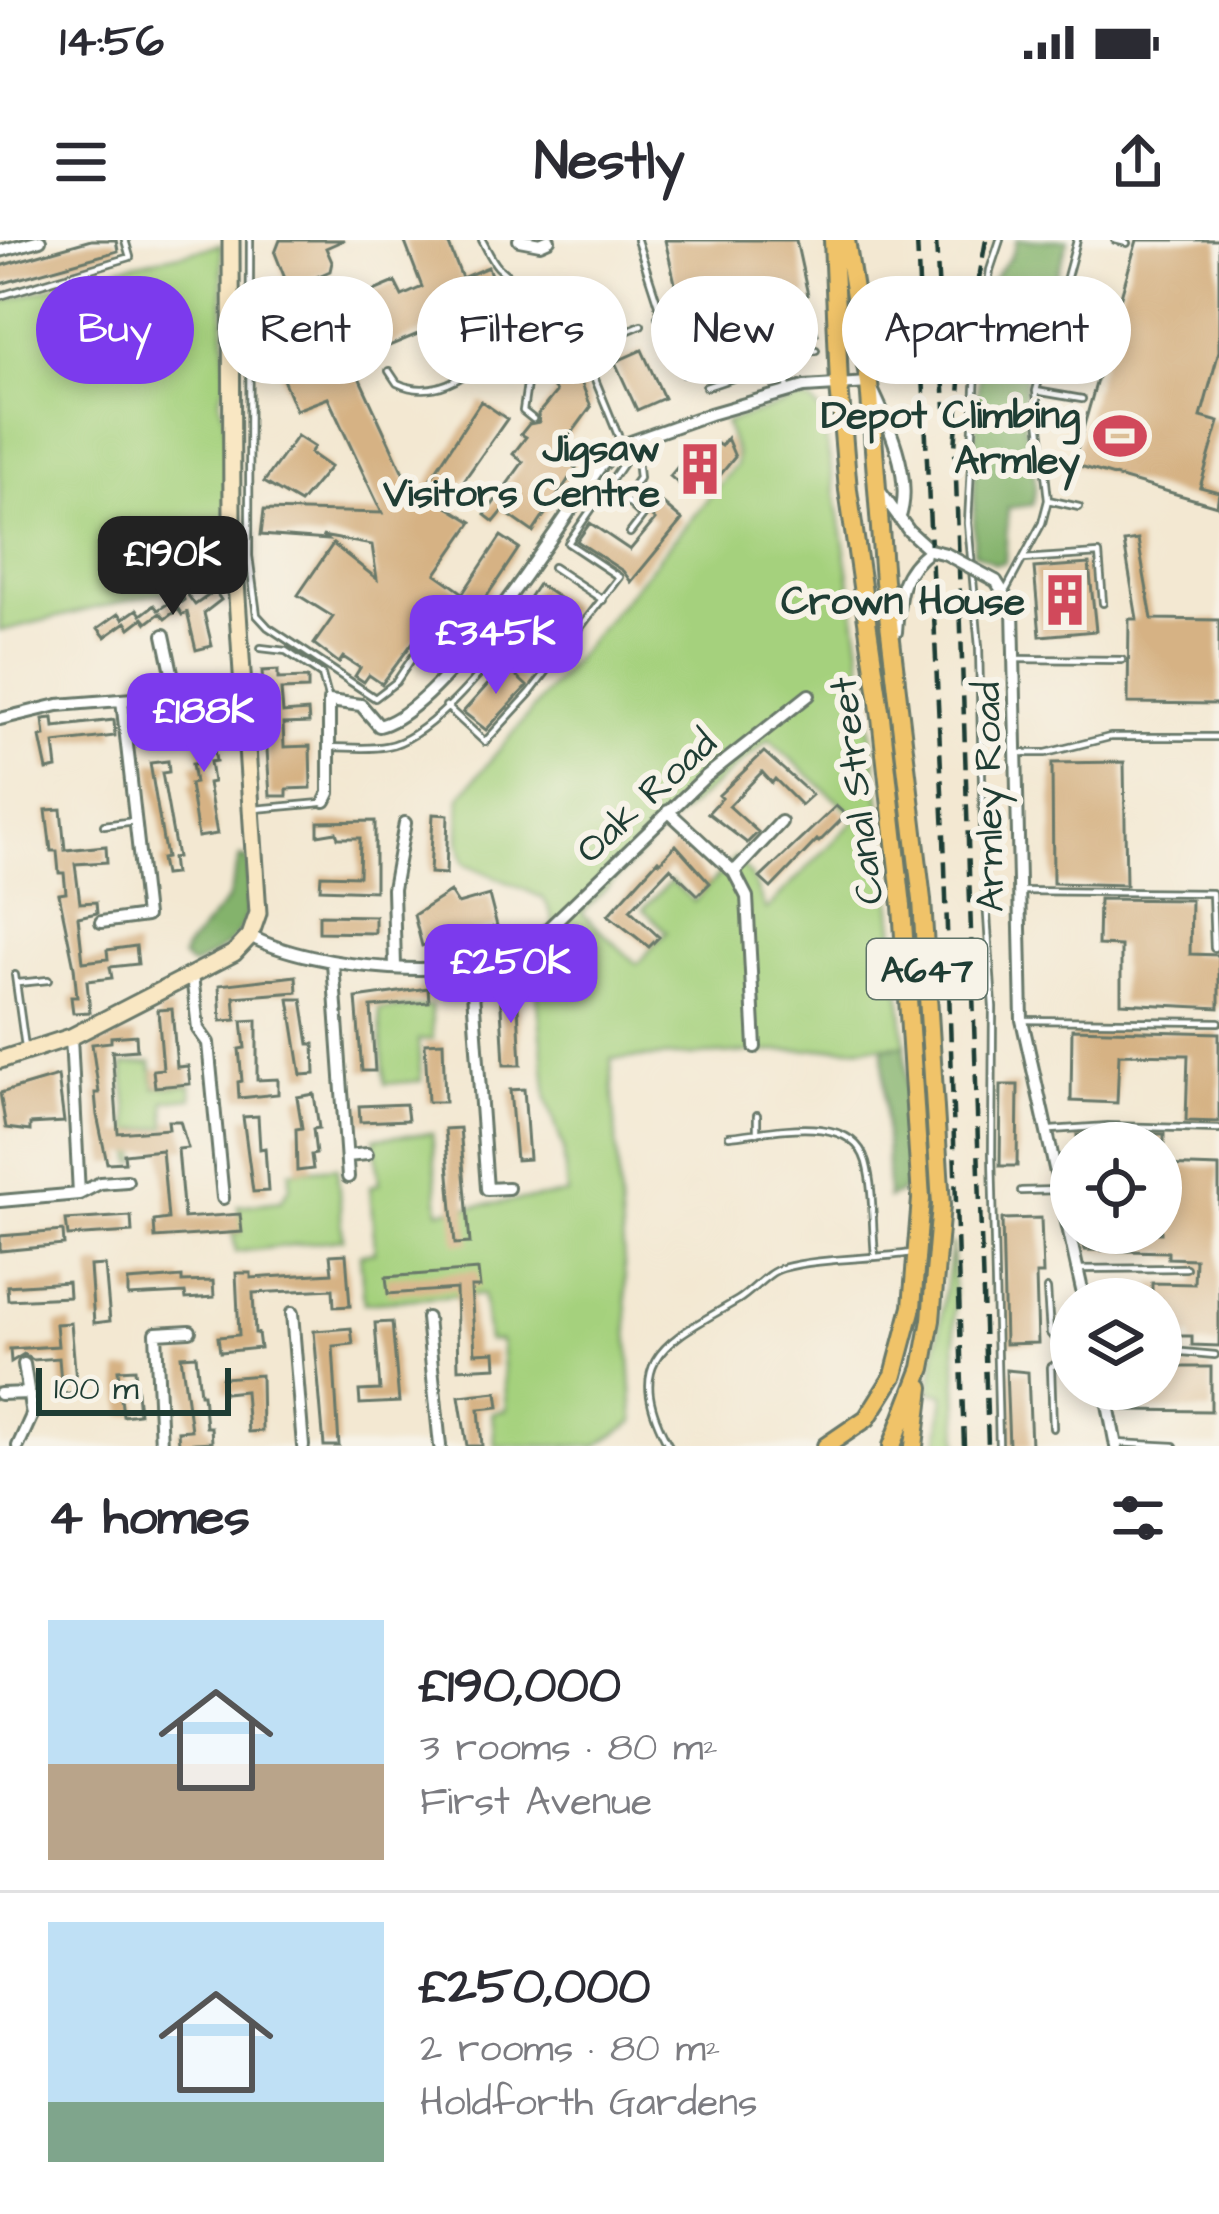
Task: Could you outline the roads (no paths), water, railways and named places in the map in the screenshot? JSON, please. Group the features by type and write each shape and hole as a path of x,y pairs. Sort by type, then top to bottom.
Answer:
{"main road":[{"name":"A647","path":"833,240 831,281 839,385"},
{"name":"A647","path":"846,240 852,276"},
{"name":"A647","path":"869,384 877,488"},
{"name":"Canal Street","path":"826,1446 867,1418 894,1375 912,1307 920,1159 902,906 848,490 839,385"},
{"name":"Canal Street","path":"877,488 922,900 941,1205 932,1320 922,1368 892,1446"},
{"name":"A647","path":"914,1446 922,1368"}],"street":[{"path":"3,247 40,240"},
{"path":"0,1060 71,1037 234,953 250,936 258,913 232,522 231,240"},
{"path":"524,242 550,240"},
{"path":"325,801 329,794 329,701 361,705 379,726 402,715 473,646 599,468 625,445 790,391 849,384"},
{"path":"870,384 892,432 903,489 899,519"},
{"path":"877,488 930,550 946,554 1001,586"},
{"path":"894,667 900,584 930,550"},
{"name":"Armley Road","path":"1001,586 1013,608 1022,1020 1050,1151"},
{"path":"164,635 177,696"},
{"path":"0,719 58,706 245,690"},
{"name":"Oak Road","path":"250,936 269,946 333,963 395,967 502,962 530,946 668,811 809,694"},
{"path":"101,922 146,916 122,700"},
{"path":"668,811 734,872 750,911 755,1047"},
{"path":"734,872 782,822"},
{"path":"395,967 393,889 405,823"},
{"path":"333,963 348,1177"},
{"path":"471,964 487,1190 508,1187"},
{"path":"192,974 198,1029 208,1043 223,1198"},
{"path":"71,1037 79,1194"},
{"path":"347,1156 367,1154"},
{"path":"0,1201 79,1194 100,1183 127,1180"},
{"name":"Armley Road","path":"1074,1254 1079,1278"},
{"path":"292,1313 303,1446"},
{"path":"427,1318 440,1446"},
{"path":"161,1446 156,1333 190,1330"},
{"path":"18,1446 32,1415 23,1364"},
{"path":"0,1394 28,1393"},
{"path":"1109,1410 1116,1444"}],"lane":[{"path":"0,296 130,257 125,240"},
{"path":"250,240 249,556 257,616 375,698 396,682 446,608"},
{"path":"482,240 508,276"},
{"path":"637,240 651,281"},
{"path":"999,1446 993,1007 984,869 979,647 968,524 976,371 1000,240"},
{"path":"1067,276 1077,240"},
{"path":"1114,240 1127,243"},
{"path":"630,533 643,516 625,499 639,478 583,350 641,325"},
{"path":"393,376 408,389 443,384"},
{"path":"526,384 523,412 533,419"},
{"path":"706,387 715,384"},
{"path":"788,384 790,391"},
{"path":"1001,586 1023,559 1048,500 1038,384"},
{"path":"1036,392 1082,399"},
{"path":"566,443 599,468"},
{"path":"446,706 485,742 619,577 568,543 624,462 625,445"},
{"path":"1048,500 1079,507"},
{"path":"1023,559 1099,554 1103,603"},
{"path":"553,567 603,600"},
{"path":"329,747 390,746 412,736 508,639 549,668"},
{"path":"261,648 286,651 322,675 329,701"},
{"path":"1014,659 1121,660"},
{"path":"1016,753 1046,753 1110,737 1219,737"},
{"path":"249,809 325,801"},
{"path":"104,825 135,821"},
{"path":"1019,891 1212,893 1214,948"},
{"path":"26,1052 16,979 48,980"},
{"path":"1022,1020 1219,1022"},
{"path":"757,1115 757,1134"},
{"path":"1045,1130 1108,1126 1219,1129"},
{"path":"729,1136 828,1129 854,1143 866,1164 875,1258"},
{"path":"1021,1191 1050,1190"},
{"path":"669,1446 651,1406 648,1381 650,1368 670,1341 781,1268 918,1252"},
{"path":"1077,1269 1186,1268"},
{"path":"1047,1289 1050,1333"},
{"path":"1182,1352 1215,1355"},
{"path":"1052,1410 1053,1428"},
{"path":"1116,1444 1174,1446"}],"railway":[{"path":"917,240 944,836 964,1446"},
{"path":"936,240 945,408"},
{"path":"986,240 960,382 955,448 988,1446"}],"place":[{"name":"Depot Climbing Armley","path":"1120,436"},
{"name":"Jigsaw Visitors Centre","path":"700,469"},
{"name":"Crown House","path":"1065,600"}]}
